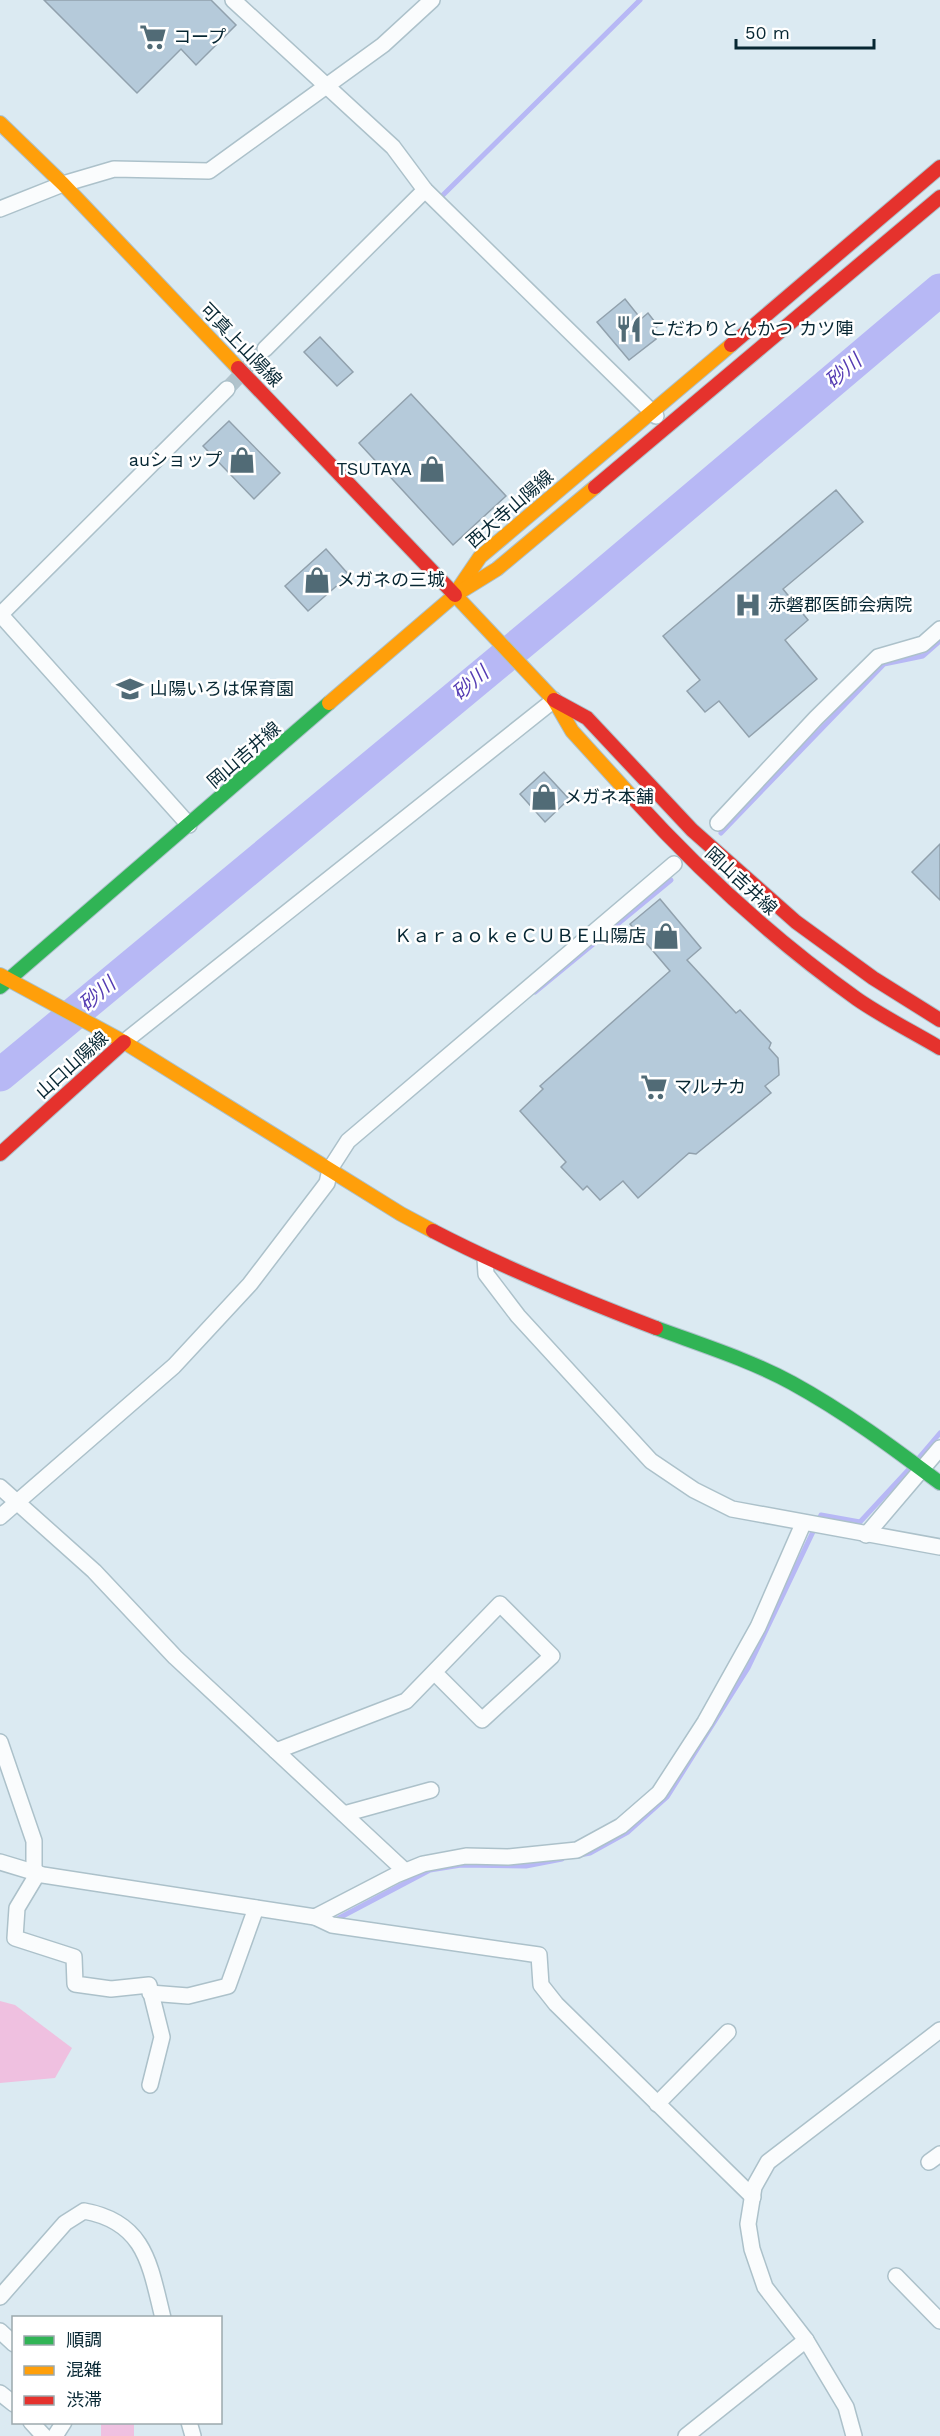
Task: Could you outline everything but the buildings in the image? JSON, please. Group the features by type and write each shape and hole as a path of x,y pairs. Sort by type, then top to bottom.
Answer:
{"main road":[{"name":"可真上山陽線","path":"0,123 63,184 454,595"},
{"name":"西大寺山陽線","path":"454,595 480,557 940,167"},
{"name":"西大寺山陽線","path":"454,595 497,569 940,197"},
{"name":"岡山吉井線","path":"3,981 189,825 454,595 554,700 572,731 675,845 778,940 859,1000 940,1048"},
{"name":"岡山吉井線","path":"554,700 587,718 692,830 796,922 873,978 940,1020"},
{"name":"山口山陽線","path":"0,1154 124,1042 105,1034 36,994 3,981"},
{"path":"124,1042 401,1214 485,1258 559,1291 745,1361 791,1382 864,1425 940,1483"}],"street":[{"path":"233,0 393,147 425,190 667,427"},
{"path":"0,209 63,184 114,169 209,171 383,45 432,0"},
{"path":"265,349 425,190"},
{"path":"189,825 0,614 227,389"},
{"path":"718,823 816,718 878,657 923,644 940,629"},
{"path":"124,1042 554,700"},
{"path":"0,1516 174,1366 250,1284 327,1183 330,1169 348,1141 674,864"},
{"path":"485,1258 486,1274 518,1316 651,1461 694,1490 732,1509 803,1524 940,1547"},
{"path":"866,1535 921,1467 940,1448"},
{"path":"0,1487 94,1571 175,1657 405,1871"},
{"path":"315,1917 423,1864 466,1856 508,1857 577,1850 621,1826 660,1793 705,1722 758,1627 803,1524"},
{"path":"276,1751 406,1701 434,1672 500,1604 552,1656 482,1720 434,1672"},
{"path":"0,1742 34,1841 36,1872 17,1908 15,1938 74,1957 75,1984 111,1989 149,1985 162,2037 150,2085"},
{"path":"344,1814 431,1790"},
{"path":"0,1862 36,1872 315,1917 332,1925 539,1955 541,1985 556,2004 753,2197"},
{"path":"150,1993 188,1996 228,1986 256,1908"},
{"path":"854,2436 846,2407 806,2340 765,2287 752,2249 748,2224 754,2187 768,2162 940,2030"},
{"path":"657,2104 728,2032"},
{"path":"0,2297 65,2223 84,2211 106,2215 128,2231 147,2255 162,2316"},
{"path":"896,2276 940,2321"},
{"path":"0,2331 12,2342"},
{"path":"686,2436 806,2340"},
{"path":"0,2393 12,2402"},
{"path":"33,2424 44,2436"}],"shaded area":[{"path":"0,2001 15,2005 72,2048 55,2078 0,2083"},
{"path":"101,2424 134,2424 134,2436 101,2436"}],"waterway":[{"path":"443,195 640,0"},
{"name":"砂川","path":"0,1075 584,591 940,290"},
{"path":"721,833 884,664 923,656 940,641"},
{"path":"535,992 671,880"},
{"path":"917,1460 940,1433"},
{"path":"580,1855 590,1853 628,1832 667,1797 748,1668 821,1515 860,1522 911,1467"},
{"path":"339,1918 430,1870 461,1865 526,1866 562,1859"}],"tunnel":[{"path":"227,389 265,349"}],"traffic: fast":[{"path":"0,987 329,703"},
{"path":"656,1328 743,1360 792,1383 849,1418 940,1483"}],"traffic: slow":[{"path":"0,123 63,184 238,368"},
{"path":"459,588 480,557 731,345"},
{"path":"329,703 455,595 497,569 595,487"},
{"path":"455,595 554,700 572,731 632,797"},
{"path":"0,975 124,1042 401,1214 433,1231"}],"traffic: jam":[{"path":"731,345 940,167"},
{"path":"595,487 940,197"},
{"path":"238,368 455,595"},
{"path":"554,700 587,718 692,830 796,922 873,978 940,1020"},
{"path":"632,797 711,878 796,953 867,1006 940,1048"},
{"path":"0,1154 124,1042"},
{"path":"433,1231 543,1283 656,1328"}],"place":[{"name":"コープ","path":"153,37"},
{"name":"こだわりとんかつ カツ陣","path":"629,329"},
{"name":"auショップ","path":"242,460"},
{"name":"TSUTAYA","path":"432,469"},
{"name":"メガネの三城","path":"317,580"},
{"name":"赤磐郡医師会病院","path":"748,605"},
{"name":"山陽いろは保育園","path":"130,689"},
{"name":"メガネ本舗","path":"544,797"},
{"name":"ＫａｒａｏｋｅＣＵＢＥ山陽店","path":"666,936"},
{"name":"マルナカ","path":"654,1087"}]}
